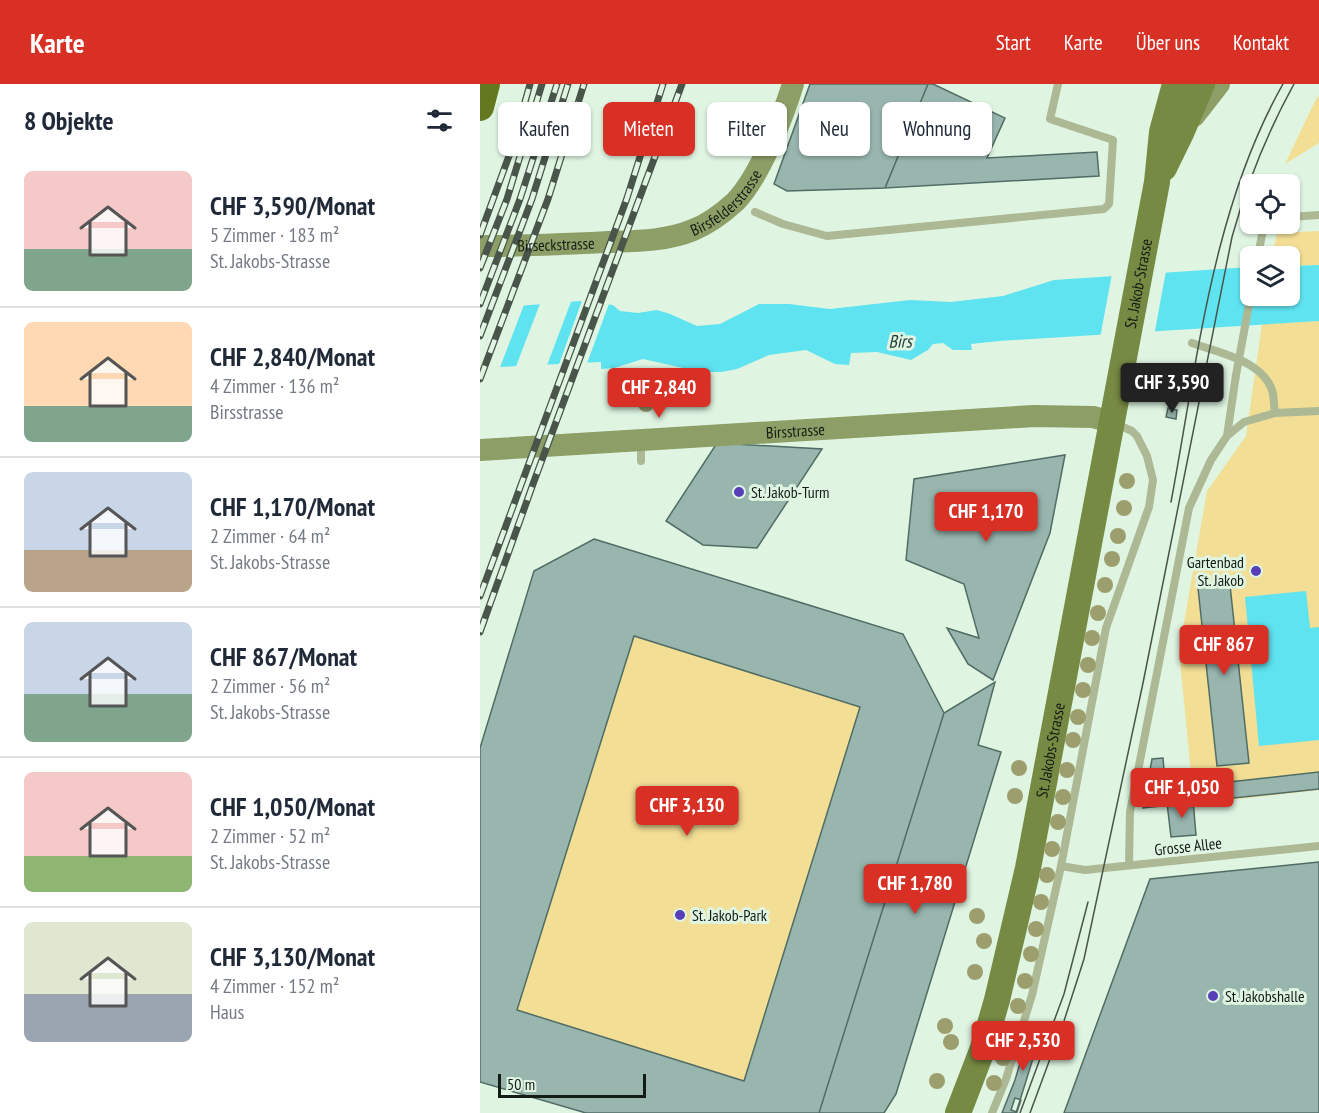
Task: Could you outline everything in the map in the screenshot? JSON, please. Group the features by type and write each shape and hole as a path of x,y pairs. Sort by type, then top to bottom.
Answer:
{"highway":[{"path":"480,107 486,84"}],"main road":[{"name":"St. Jakob-Strasse","path":"1119,383 1157,182 1162,132 1175,84"},
{"name":"St. Jakob-Strasse","path":"1157,182 1202,84"},
{"name":"St. Jakobs-Strasse","path":"958,1113 983,1048 1015,927 1033,843 1119,383"}],"street":[{"name":"Birsfelderstrasse","path":"634,241 663,238 694,230 735,202 758,168 793,84"},
{"path":"1182,131 1219,84"},
{"name":"Birseckstrasse","path":"480,246 634,241"},
{"name":"Birsstrasse","path":"480,450 641,451 1034,416 1093,417 1112,422"}],"lane":[{"path":"755,212 783,224 827,236 1104,209 1109,204 1113,140 1050,119 1058,84"},
{"path":"1300,216 1319,215"},
{"path":"1227,436 1249,306"},
{"path":"1192,344 1246,363 1264,376 1273,392 1275,413"},
{"path":"1129,865 1130,813 1189,508 1211,459 1227,436 1244,422 1275,413 1319,411"},
{"path":"992,1113 1006,1078 1032,995 1060,866 1106,628 1149,507 1153,489 1152,470 1137,436 1132,431 1112,422"},
{"name":"Grosse Allee","path":"1060,866 1085,870 1319,846"}],"shaded area":[{"path":"1319,95 1319,143 1285,164 1315,101"},
{"path":"1319,231 1319,265 1300,266 1300,246 1274,246 1277,234 1300,234 1300,232"},
{"name":"Gartenbad St. Jakob","path":"1319,321 1319,790 1194,804 1179,651 1207,491 1246,436 1262,324"},
{"name":"St. Jakob-Park","path":"594,539 903,634 944,713 819,1113 586,1113 480,1082 480,748 534,571"}],"water":[{"name":"Birs","path":"1319,265 1319,321 999,341 971,344 972,350 953,350 943,343 933,344 928,350 911,360 877,352 851,353 849,365 835,364 806,350 769,355 737,369 721,372 701,372 643,359 614,368 601,369 601,362 480,368 480,309 581,301 613,305 620,311 638,313 657,310 697,326 720,324 759,304 789,304 830,309 910,300 951,302 1003,296 1054,280 1240,268 1240,306 1300,306 1300,266"},
{"path":"1306,591 1310,628 1319,627 1319,740 1259,746 1245,597"}],"pier":[{"path":"1166,271 1154,336 1100,338 1112,274"},
{"path":"583,298 610,301 586,366 558,367"},
{"path":"572,299 546,368 515,369 541,301"},
{"path":"525,302 499,370 480,371 480,306"}],"building":[{"path":"810,84 928,84 921,102 882,102 882,156 898,156 885,188 787,191 774,184 784,156 787,156 787,148 799,115 799,156 870,156 870,102 804,102"},
{"path":"928,84 933,84 971,102 921,102"},
{"path":"992,112 1005,118 992,147"},
{"path":"1097,152 1099,176 885,188 898,156 988,156 987,158"},
{"path":"1168,408 1177,410 1176,419 1166,417"},
{"name":"St. Jakob-Turm","path":"717,443 822,449 757,548 703,545 666,521"},
{"path":"1065,455 1050,533 993,680 968,664 947,628 979,638 964,584 906,560 914,479"},
{"path":"594,539 903,634 944,713 819,1113 586,1113 480,1082 480,748 534,571","holes":["634,636 860,707 744,1081 517,1010"]},
{"path":"1230,585 1249,763 1217,766 1198,588"},
{"path":"995,682 978,745 1001,752 896,1094 884,1113 819,1113 944,713"},
{"path":"1163,758 1165,782 1159,782 1161,806 1143,808 1152,759"},
{"path":"1319,772 1319,789 1195,802 1193,786"},
{"path":"1193,800 1196,835 1171,837 1167,803"},
{"name":"St. Jakobshalle","path":"1319,862 1319,1113 1064,1113 1150,879"},
{"path":"1034,1027 1039,1030 1040,1036 1016,1113 1002,1113 1015,1080 1030,1029"},
{"path":"1015,1098 1021,1100 1017,1112 1011,1110"}],"tram line":[{"path":"1171,502 1199,342 1223,235 1239,183 1259,132 1283,84"},
{"path":"1030,1113 1084,959 1143,683 1232,237 1258,159 1294,84"},
{"path":"1020,1113 1064,994 1088,902"}],"railway":[{"path":"480,235 513,145 530,84"},
{"path":"480,268 507,199 542,84"},
{"path":"480,304 520,199 557,84"},
{"path":"480,336 532,199 568,84"},
{"path":"480,379 548,199 584,84"},
{"path":"480,596 627,198 663,84"},
{"path":"480,632 682,84"}],"place":[{"name":"St. Jakob-Turm","path":"739,492"},
{"name":"Gartenbad St. Jakob","path":"1256,571"},
{"name":"St. Jakob-Park","path":"680,915"},
{"name":"St. Jakobshalle","path":"1213,996"}]}
